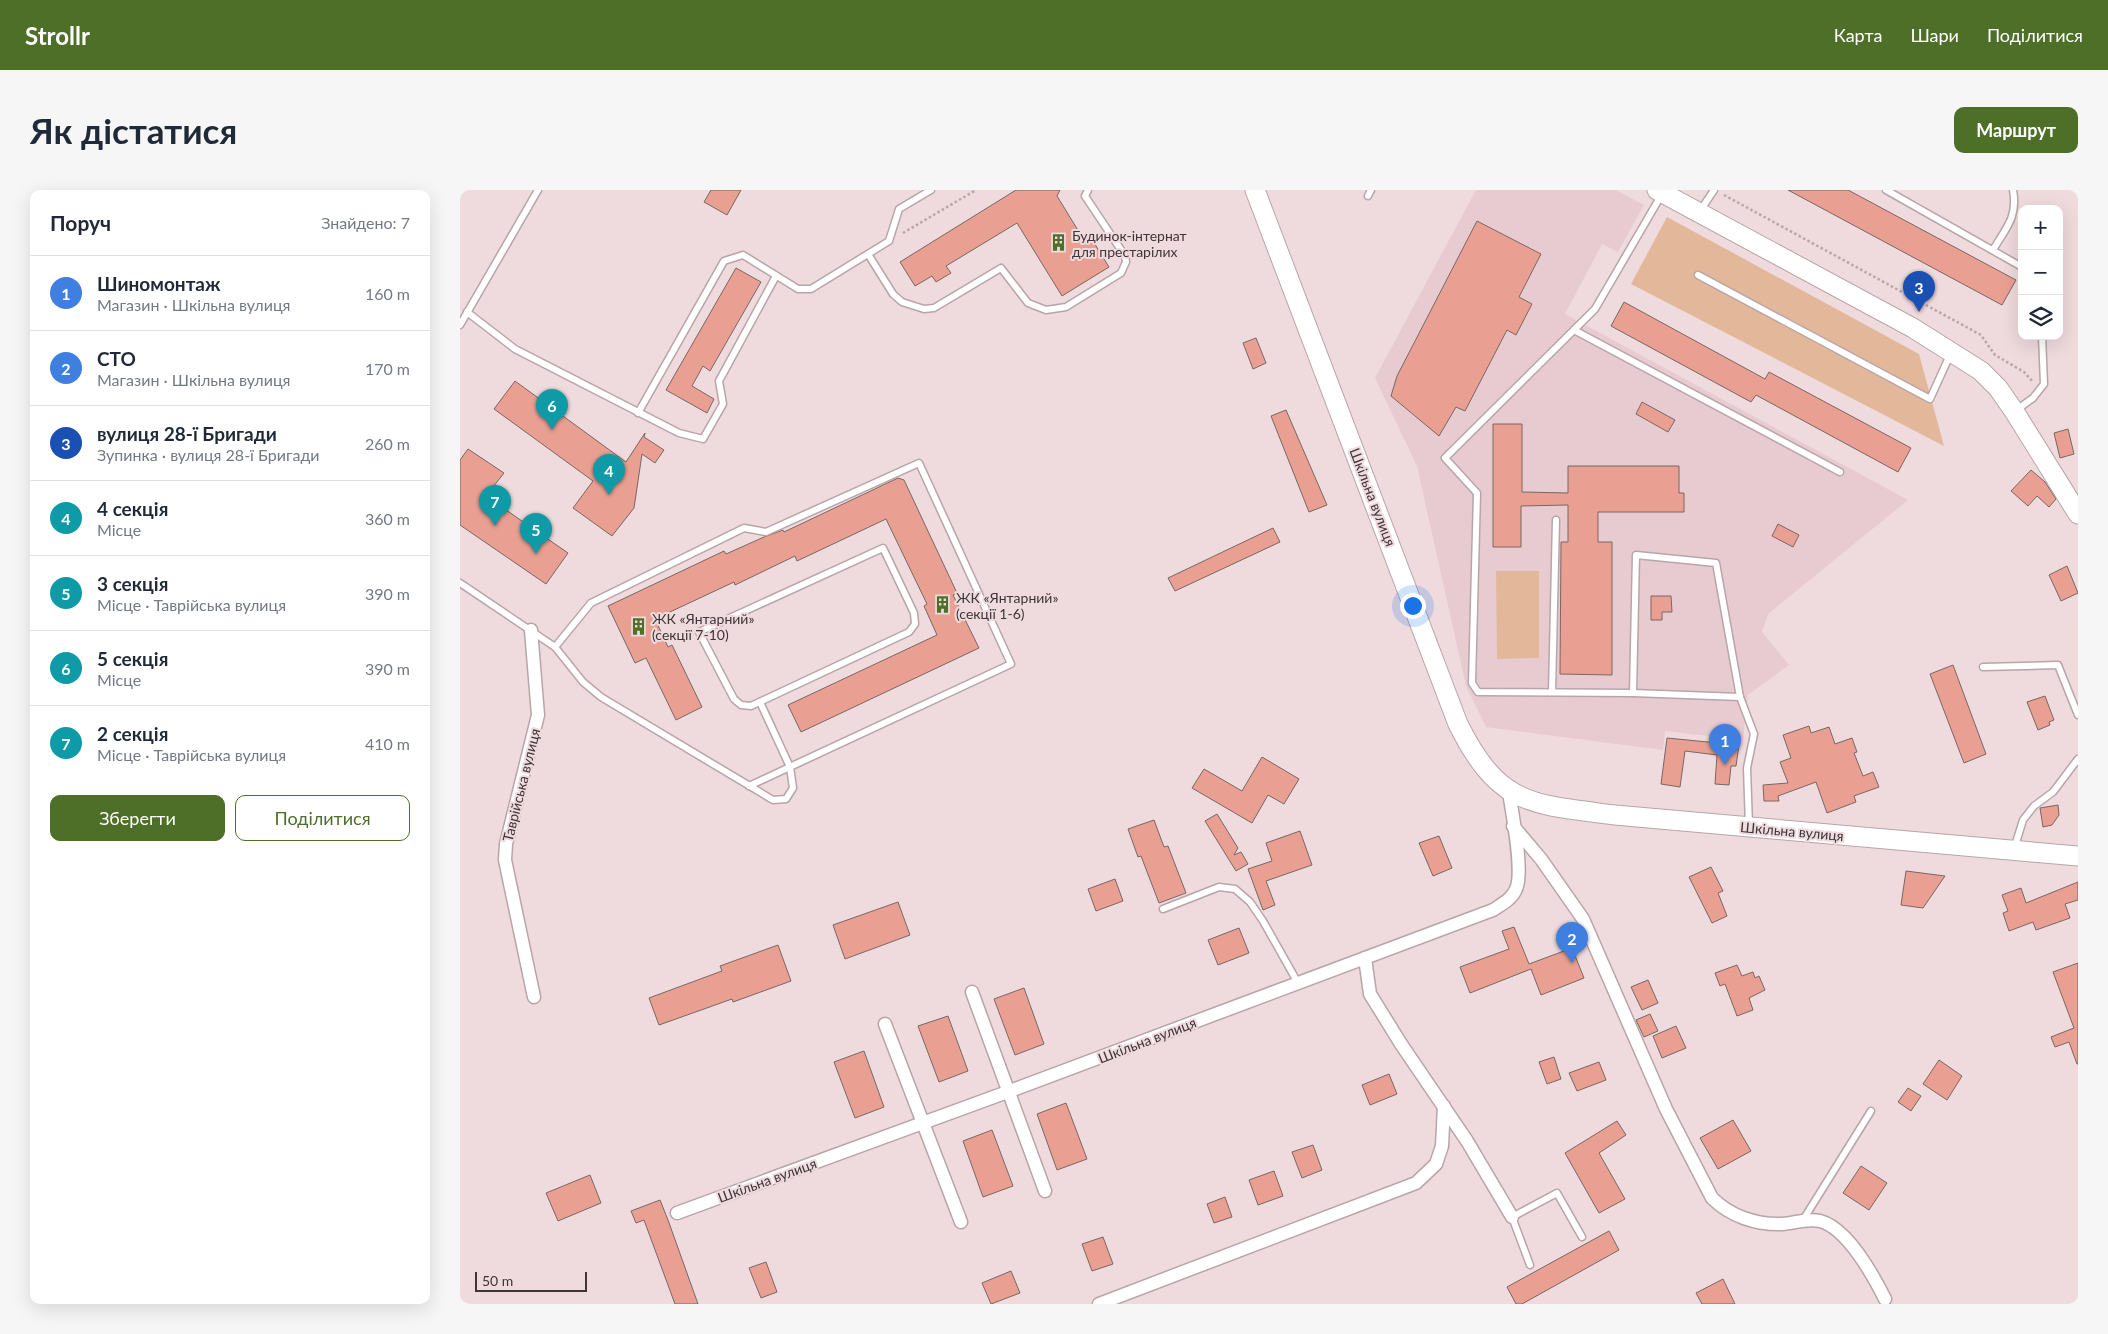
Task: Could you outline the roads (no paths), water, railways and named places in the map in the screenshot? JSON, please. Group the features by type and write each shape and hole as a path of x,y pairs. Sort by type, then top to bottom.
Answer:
{"street":[{"name":"Шкільна вулиця","path":"1255,190 1458,724 1472,751 1490,776 1509,792 1534,802 1561,808 1615,815 2078,856"},
{"path":"1660,192 1913,328 1981,371 1998,388 2078,514"},
{"name":"Таврійська вулиця","path":"531,630 538,716 506,844 505,860 534,997"},
{"name":"Шкільна вулиця","path":"677,1213 1010,1092 1493,910 1508,901 1517,889 1519,874 1509,792"},
{"path":"1513,826 1541,858 1583,918 1666,1109 1712,1198 1720,1206 1736,1216 1763,1223 1782,1224 1803,1220 1820,1221 1845,1238 1874,1276 1885,1299"},
{"path":"1365,958 1370,994 1401,1044 1467,1141 1512,1217"},
{"path":"972,992 1045,1191"},
{"path":"885,1024 960,1222"},
{"path":"1099,1304 1416,1182 1436,1164 1442,1146 1444,1106"}],"lane":[{"path":"460,325 538,190"},
{"path":"638,413 724,261 743,255 798,289 811,290 889,241 899,209 931,190"},
{"path":"868,254 893,294 913,308 934,308 1001,268 1028,303 1046,310 1066,308 1121,272 1126,262 1125,256 1085,196 1088,190"},
{"path":"1699,212 1714,190"},
{"path":"1886,190 2018,264"},
{"path":"1993,250 2013,216 2015,201 2013,190"},
{"path":"1660,192 1595,309 1445,458 1477,493 1472,683 1478,692 1633,693 1740,697"},
{"path":"1698,275 1930,399 1952,352"},
{"path":"467,312 515,349 679,433 703,439 723,404 719,381 776,276"},
{"path":"1574,330 1840,472"},
{"path":"2014,412 2041,391 2044,379 2042,340"},
{"path":"555,647 591,603 744,528 766,532 919,464 1011,664 749,786"},
{"path":"1552,692 1556,520"},
{"path":"882,548 914,613 915,624 909,632 760,702 751,706 741,705 734,699 699,632 882,548"},
{"path":"1633,693 1636,555 1716,563 1740,697 1754,734 1747,768 1749,827"},
{"path":"460,583 555,647 583,682 601,697 773,800 786,799 793,788 790,767 760,702"},
{"path":"1983,667 2058,666 2078,715"},
{"path":"2014,850 2023,820 2034,806 2053,792 2078,759"},
{"path":"1163,909 1219,887 1235,889 1250,902 1264,921 1298,983"},
{"path":"1803,1220 1871,1111"},
{"path":"1530,1265 1512,1217 1557,1193 1582,1237"}],"place":[{"name":"Будинок-інтернат для престарілих","path":"1058,243"},
{"name":"вулиця 28-ї Бригади","path":"1919,312"},
{"name":"5 секція","path":"552,430"},
{"name":"4 секція","path":"609,495"},
{"name":"2 секція","path":"495,526"},
{"name":"3 секція","path":"536,554"},
{"name":"ЖК «Янтарний» (секції 1-6)","path":"942,605"},
{"name":"ЖК «Янтарний» (секції 7-10)","path":"638,626"},
{"name":"Шиномонтаж","path":"1725,765"},
{"name":"СТО","path":"1572,963"}]}
